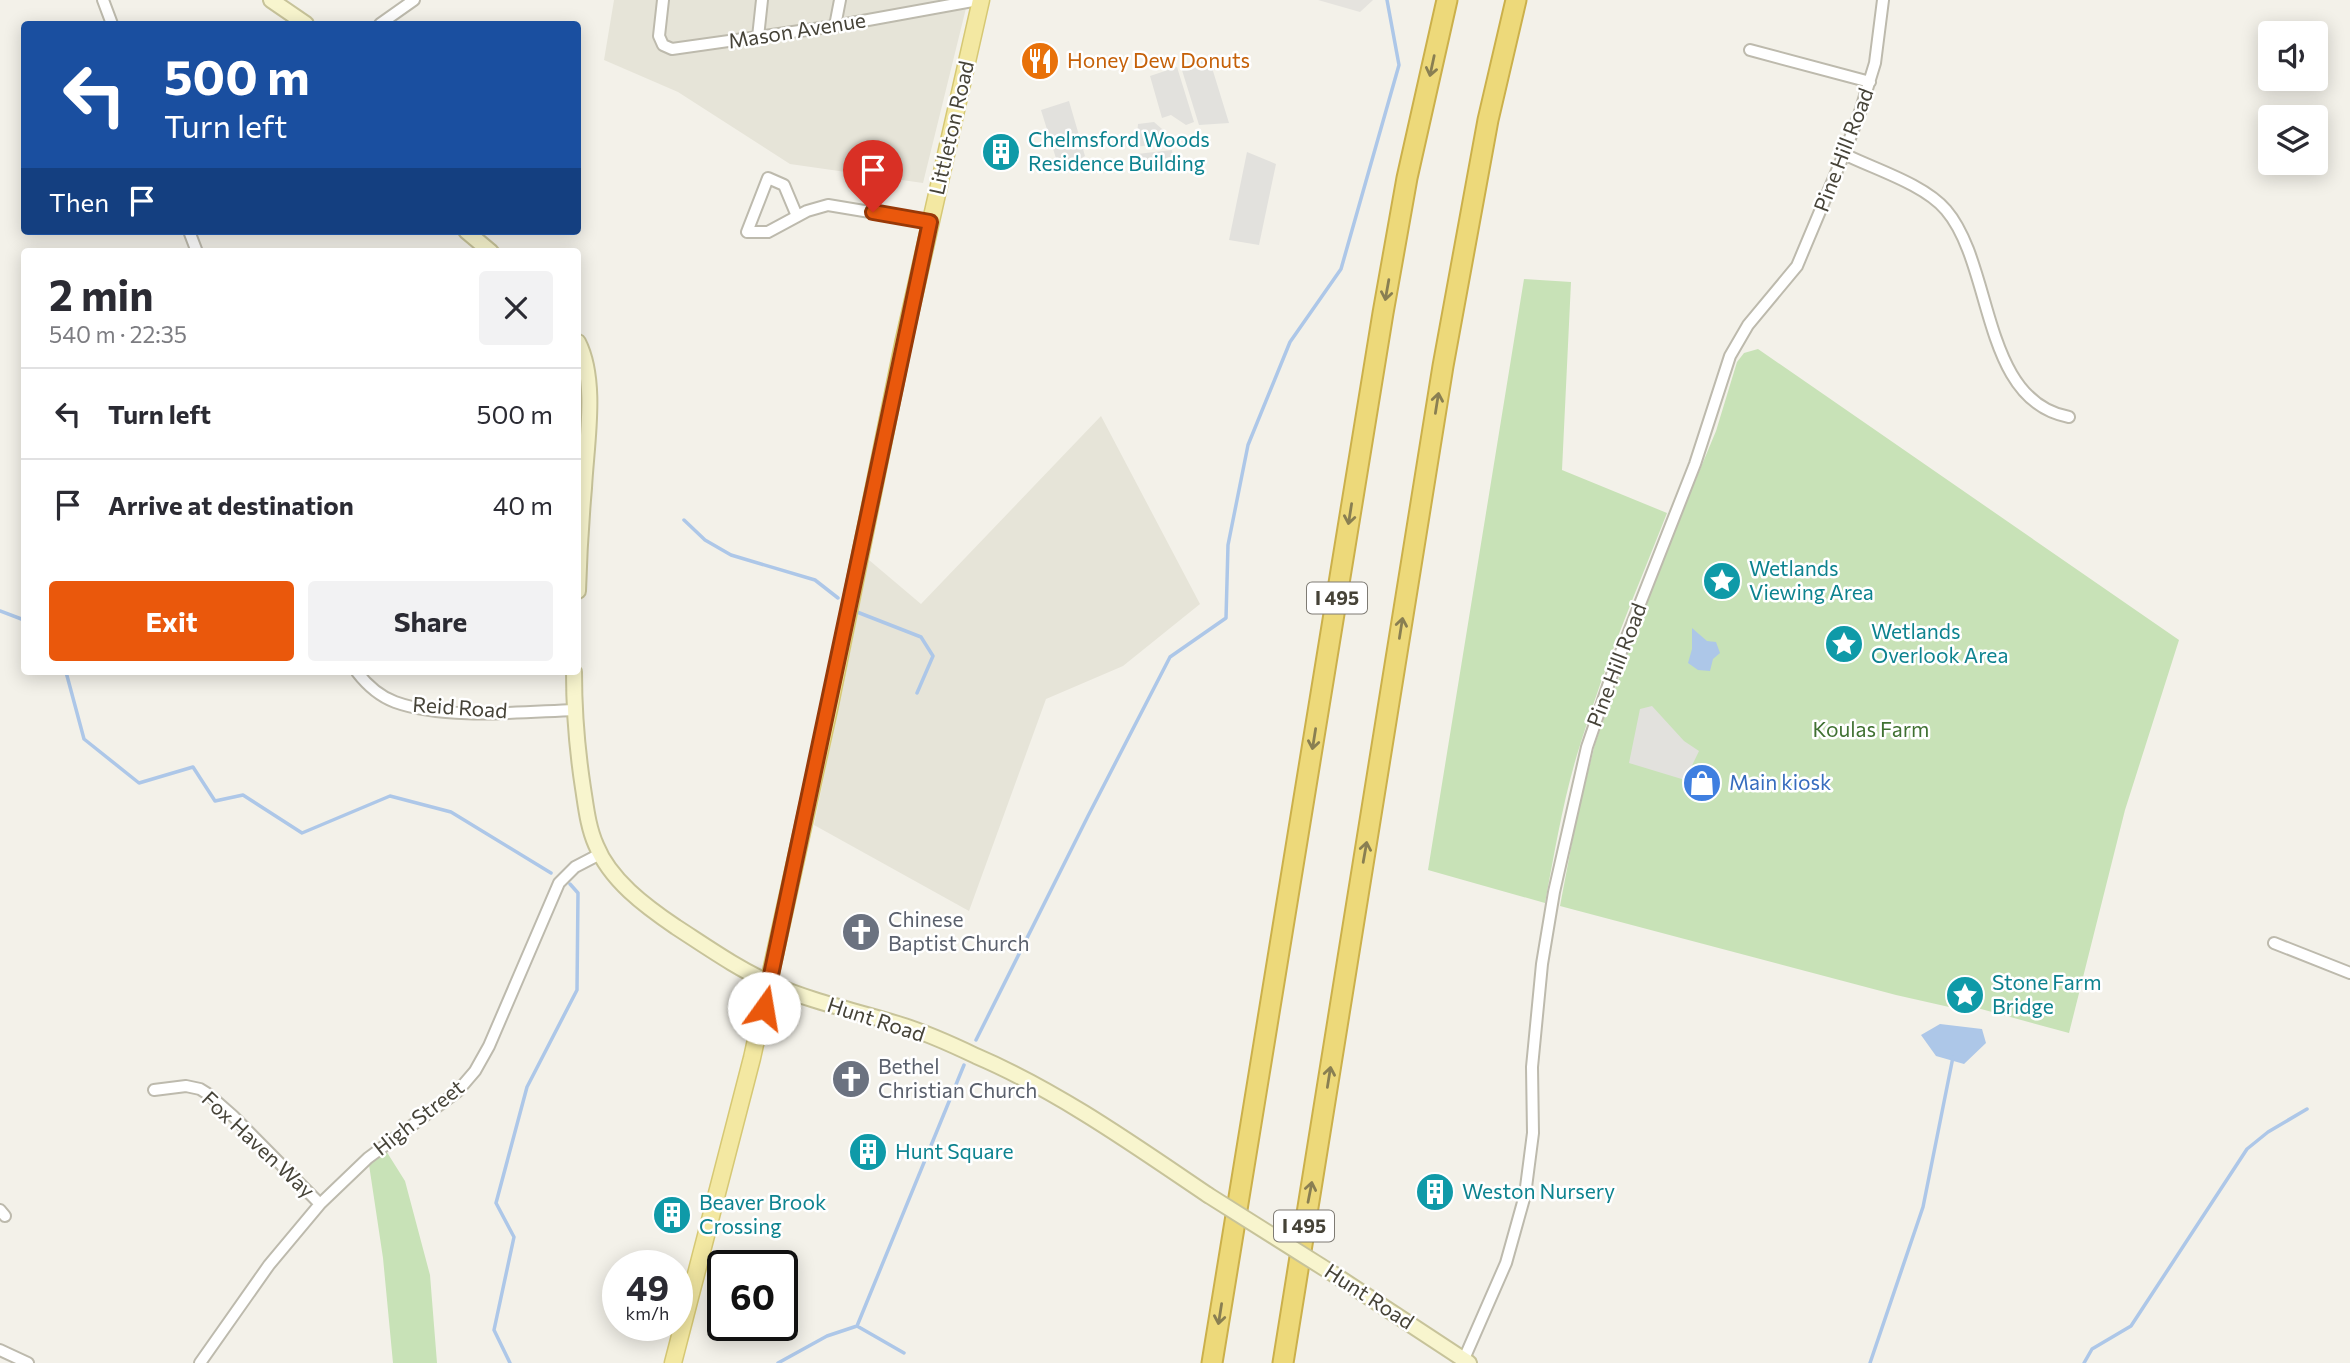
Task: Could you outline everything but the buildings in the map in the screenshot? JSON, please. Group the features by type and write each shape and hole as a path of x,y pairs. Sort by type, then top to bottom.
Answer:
{"highway":[{"name":"I 495","path":"1212,1363 1385,299 1407,178 1447,0"},
{"name":"I 495","path":"1283,1363 1443,366 1488,120 1516,0"}],"main road":[{"name":"Littleton Road","path":"673,1363 769,983 979,0"}],"street":[{"path":"103,0 111,21"},
{"path":"271,0 302,21"},
{"path":"384,21 414,0"},
{"name":"Mason Avenue","path":"663,0 659,36 667,48 680,49 835,26 979,0"},
{"path":"758,37 762,0"},
{"path":"835,26 840,0"},
{"name":"Pine Hill Road","path":"1467,1361 1506,1263 1525,1195 1533,1133 1535,1011 1553,892 1589,738 1695,464 1730,356 1748,325 1797,265 1844,154 1870,82 1879,45 1882,0"},
{"path":"1750,50 1870,82"},
{"path":"1844,154 1926,193 1946,210 1965,242 1998,341 2015,376 2038,405 2050,412 2069,417"},
{"path":"797,216 784,184 768,178 747,233 768,232 797,216 828,205 930,222"},
{"path":"471,235 486,248"},
{"path":"581,348 587,371 588,415 581,538"},
{"name":"Reid Road","path":"359,675 368,686 393,702 427,709 481,713 573,710"},
{"name":"Hunt Road","path":"574,675 573,710 587,817 600,854 626,888 655,913 769,983 802,996 901,1025 978,1056 1021,1078 1101,1125 1467,1361"},
{"name":"High Street","path":"200,1363 280,1250 320,1204 368,1158 445,1101 467,1081 489,1046 559,883 575,867 600,854"},
{"path":"2274,943 2350,973"},
{"name":"Fox Haven Way","path":"154,1090 186,1086 208,1094 320,1204"},
{"path":"0,1350 28,1363"}],"shaded area":[{"path":"614,0 968,0 923,183 790,164 678,92 604,60"},
{"path":"1318,0 1373,0 1360,12"},
{"path":"1209,58 1229,123 1199,125 1181,67"},
{"path":"1177,67 1194,122 1186,125 1171,115 1162,118 1150,76"},
{"path":"1069,101 1085,156 1059,168 1041,110"},
{"path":"1154,122 1169,135 1170,142 1136,147 1138,124"},
{"path":"1172,150 1173,157 1138,162 1137,154"},
{"path":"1247,152 1276,164 1259,245 1229,240"},
{"path":"1101,416 1200,604 1123,666 1046,699 969,911 814,825 869,560 921,604"},
{"path":"1652,706 1684,741 1699,751 1685,780 1629,763 1640,709"}],"green space":[{"path":"1524,279 1571,282 1562,470 1667,513 1590,713 1565,802 1545,903 1428,870"},
{"name":"Koulas Farm","path":"1758,349 2179,640 2125,810 2069,1033 1959,1003 1958,1009 1896,995 1560,906 1577,816 1595,744 1654,580 1716,431 1737,362 1744,353"},
{"path":"383,1146 405,1181 430,1275 437,1363 393,1363 383,1258 368,1158"}],"water":[{"path":"1692,628 1707,641 1716,642 1720,653 1713,659 1710,671 1698,670 1688,663 1692,649"},
{"path":"1940,1024 1982,1029 1986,1043 1964,1064 1936,1056 1921,1035"}],"waterway":[{"path":"976,1040 1170,657 1226,618 1228,545 1248,445 1290,342 1341,269 1399,65 1387,0"},
{"path":"684,520 705,540 731,555 815,580 838,598"},
{"path":"0,611 21,619"},
{"path":"857,612 921,637 933,656 917,693"},
{"path":"67,675 84,739 139,783 193,767 215,801 243,795 302,833 390,796 451,812 551,873"},
{"path":"510,1363 494,1330 514,1237 496,1203 527,1087 577,990 578,893 570,884"},
{"path":"1870,1363 1923,1207 1953,1057"},
{"path":"857,1326 964,1065"},
{"path":"2084,1363 2092,1349 2131,1326 2247,1149 2268,1132 2307,1109"},
{"path":"778,1363 827,1336 857,1326 904,1353"}],"place":[{"name":"Honey Dew Donuts","path":"1040,61"},
{"name":"Chelmsford Woods Residence Building","path":"1001,152"},
{"name":"Wetlands Viewing Area","path":"1722,581"},
{"name":"Wetlands Overlook Area","path":"1844,644"},
{"name":"Main kiosk","path":"1702,783"},
{"name":"Chinese Baptist Church","path":"861,932"},
{"name":"Stone Farm Bridge","path":"1965,995"},
{"name":"Bethel Christian Church","path":"851,1079"},
{"name":"Hunt Square","path":"868,1152"},
{"name":"Weston Nursery","path":"1435,1192"},
{"name":"Beaver Brook Crossing","path":"672,1215"}],"route":[{"path":"764,1008 930,222 873,212"}]}
